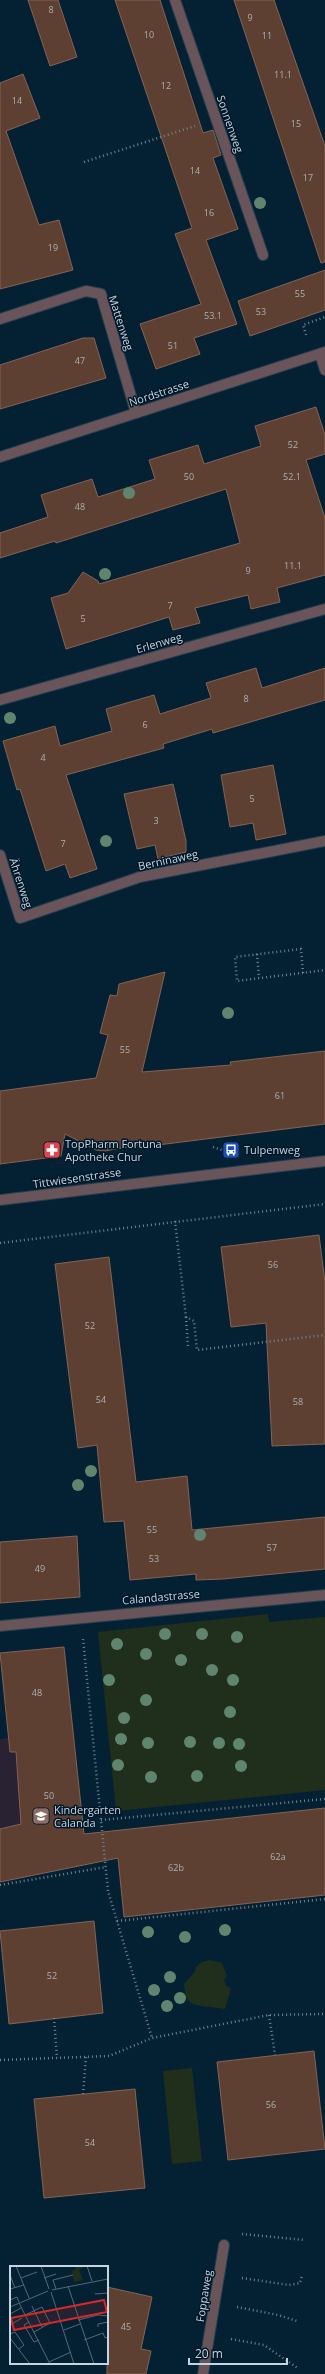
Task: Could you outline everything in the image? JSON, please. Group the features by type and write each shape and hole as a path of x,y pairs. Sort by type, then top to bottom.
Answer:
{"street":[{"name":"Sonnenweg","path":"175,0 263,255"},
{"name":"Mattenweg","path":"0,319 86,291 101,294 136,413"},
{"name":"Nordstrasse","path":"0,457 322,353"},
{"path":"322,353 325,370"},
{"name":"Erlenweg","path":"0,700 325,609"},
{"name":"Berninaweg","path":"20,918 140,878 325,841"},
{"name":"Ährenweg","path":"0,855 20,918"},
{"name":"Tittwiesenstrasse","path":"0,1200 325,1161"},
{"name":"Calandastrasse","path":"0,1626 325,1595"},
{"name":"Foppaweg","path":"203,2374 224,2245"}],"path":[{"path":"84,162 216,119"},
{"path":"303,973 301,949 235,957 237,981 259,978 303,973 325,970"},
{"path":"257,954 259,978"},
{"path":"0,1243 325,1204"},
{"path":"175,1221 188,1346"},
{"path":"186,1317 194,1321 197,1350 325,1335"},
{"path":"83,1635 108,1891 152,2038"},
{"path":"101,1820 325,1799"},
{"path":"0,1885 106,1867"},
{"path":"117,1921 325,1899"},
{"path":"269,2014 275,2056"},
{"path":"0,2060 109,2056 152,2038 269,2014 325,2014"},
{"path":"54,2018 56,2058"},
{"path":"83,2094 86,2057"},
{"path":"224,2245 226,2232 305,2240"},
{"path":"220,2274 289,2285 300,2283 302,2275"},
{"path":"215,2303 278,2315 297,2321"},
{"path":"210,2335 264,2345 299,2369"}],"shaded area":[{"path":"14,1737 17,1768 76,1762 0,1882 0,1739"}],"green space":[{"path":"268,1614 269,1622 325,1617 325,1790 116,1811 98,1632"},
{"path":"210,1960 222,1963 227,1976 224,1980 226,1986 231,1988 225,2009 194,2004 186,1997 184,1984 195,1972 196,1967 202,1962"},
{"path":"192,2068 202,2161 172,2164 163,2071"}],"building":[{"path":"28,0 58,0 77,57 50,66"},
{"path":"115,0 160,0 203,133 213,130 221,155 213,158 238,229 206,240 237,324 194,338 200,354 156,369 140,324 201,304 175,234 192,228"},
{"path":"234,0 274,0 325,146 325,262 321,263"},
{"path":"23,74 40,118 6,131 39,225 59,220 73,270 0,289 0,83"},
{"path":"325,270 325,310 250,336 238,301"},
{"path":"83,338 94,338 106,378 0,409 0,365"},
{"path":"316,407 325,435 325,454 306,460 325,518 325,575 277,588 280,602 251,609 248,595 195,608 200,623 173,630 169,617 66,649 51,598 68,593 83,572 98,581 99,584 240,543 226,489 56,543 55,541 0,558 0,533 48,517 41,495 92,479 98,497 155,479 149,460 198,445 204,464 261,446 255,426"},
{"path":"256,668 262,688 325,668 325,700 213,733 212,729 163,744 164,748 66,775 97,869 70,878 65,864 46,871 20,789 17,790 3,741 55,726 60,746 112,731 106,709 154,695 160,714 211,698 206,683"},
{"path":"273,765 286,834 256,840 253,823 230,827 221,775"},
{"path":"173,784 186,841 186,852 158,859 155,845 137,849 124,794"},
{"path":"165,972 142,1072 231,1065 230,1062 325,1051 325,1124 142,1147 143,1144 105,1151 96,1150 65,1134 61,1156 0,1164 0,1091 96,1078 108,1035 100,1033 110,995 117,996 119,984"},
{"path":"319,1235 325,1282 325,1444 272,1446 266,1323 231,1327 221,1247"},
{"path":"109,1257 136,1482 187,1476 192,1530 325,1517 325,1569 223,1579 196,1580 196,1574 130,1580 124,1521 104,1522 97,1445 78,1448 55,1264"},
{"path":"77,1536 80,1597 0,1603 0,1542"},
{"path":"64,1647 84,1834 325,1808 325,1895 124,1917 118,1858 0,1882 0,1829 21,1824 16,1752 10,1752 0,1653"},
{"path":"94,1921 103,2013 9,2024 0,1931"},
{"path":"314,2051 325,2149 228,2160 217,2062"},
{"path":"135,2089 145,2188 44,2198 34,2099"},
{"path":"108,2287 152,2297 141,2349 151,2351 146,2374 107,2374"}],"place":[{"name":"TopPharm Fortuna Apotheke Chur","path":"52,1150"},
{"name":"Tulpenweg","path":"231,1150"},
{"name":"Kindergarten Calanda","path":"41,1816"}]}
